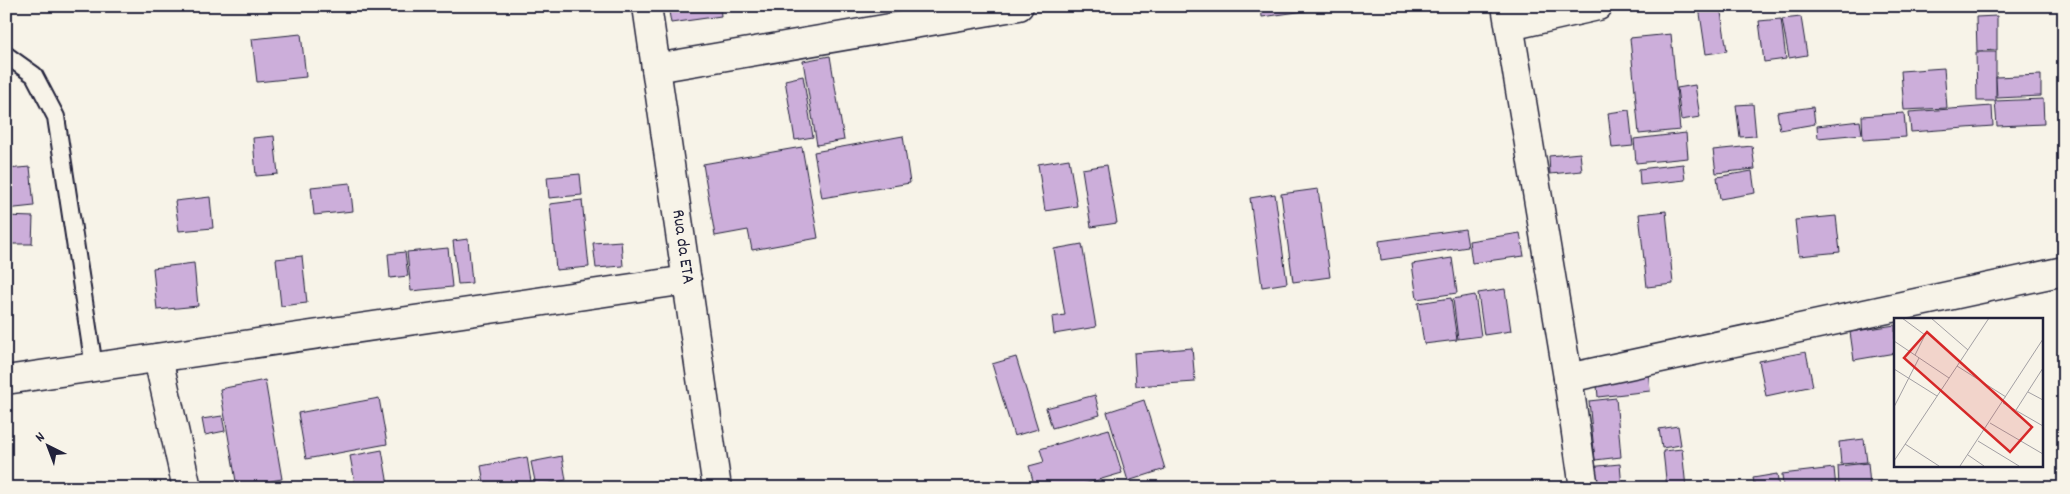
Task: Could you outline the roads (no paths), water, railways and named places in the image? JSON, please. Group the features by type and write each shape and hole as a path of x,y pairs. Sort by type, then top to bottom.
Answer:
{"street":[{"name":"Rua da ETA","path":"647,6 717,488"},
{"path":"656,68 1019,6"},
{"path":"1584,488 1568,378 1508,16 1598,6"},
{"path":"1568,378 2064,271"},
{"path":"6,380 687,280"},
{"path":"158,358 187,488"}],"lane":[{"path":"6,55 34,75 56,117 94,367"}]}
